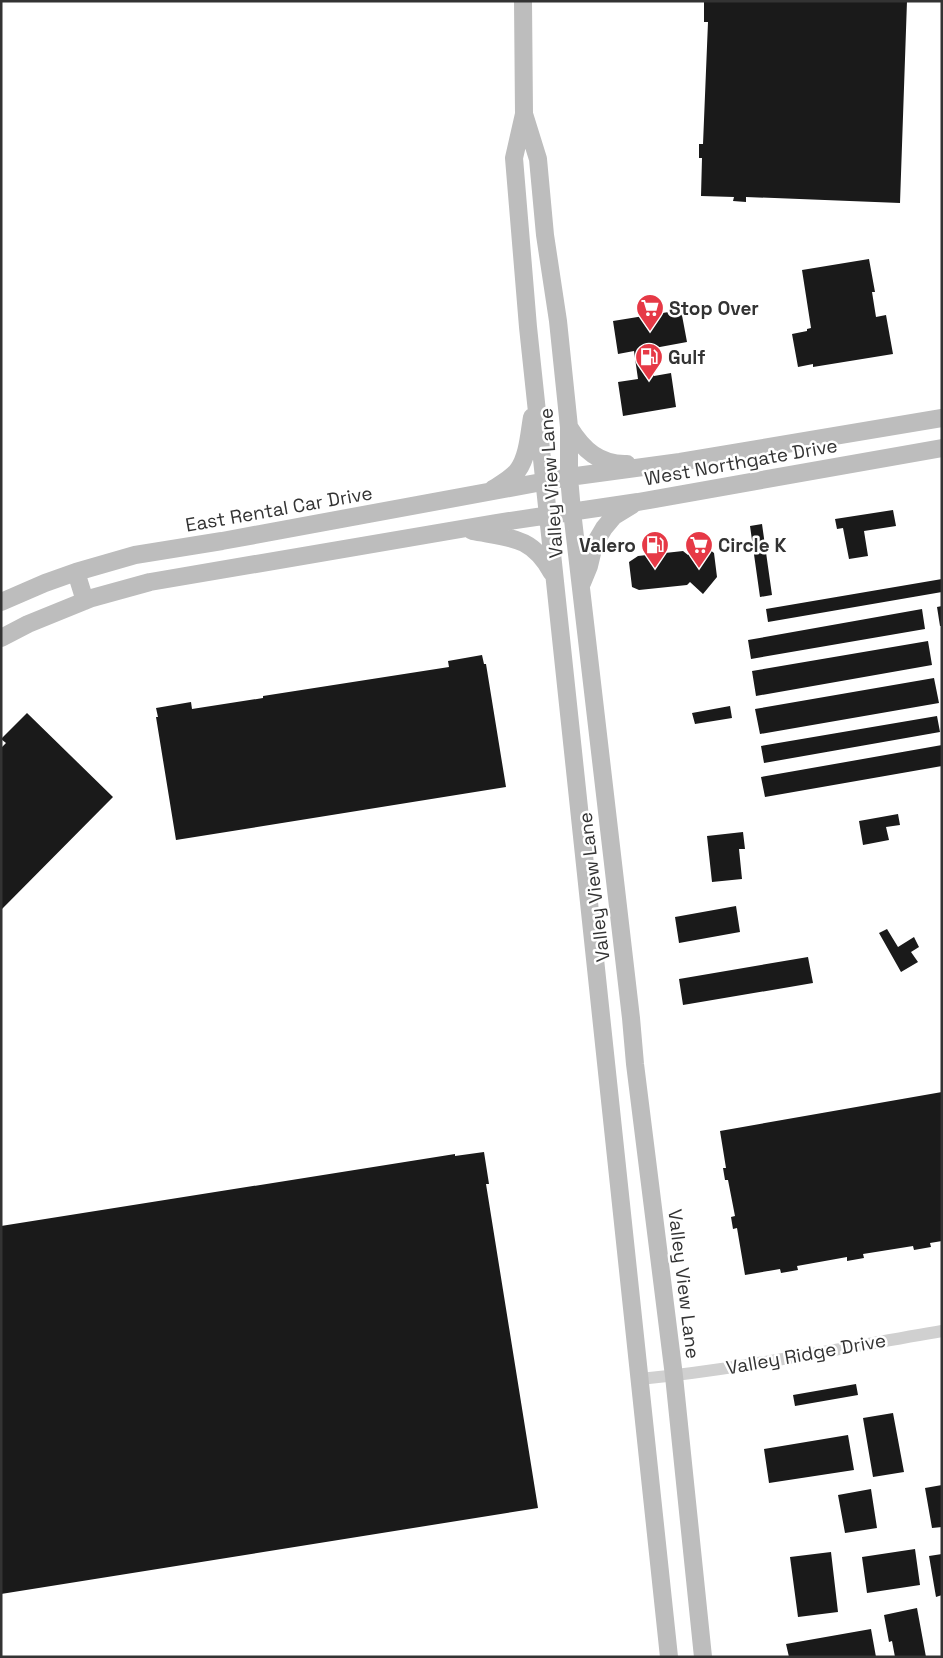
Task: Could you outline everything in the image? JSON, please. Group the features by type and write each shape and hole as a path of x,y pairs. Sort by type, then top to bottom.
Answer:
{"main road":[{"name":"Valley View Lane","path":"523,1 524,114 514,158 554,577 669,1657"},
{"name":"Valley View Lane","path":"524,114 538,159 545,235 558,321 569,427 569,478 572,511 635,1064 674,1376 703,1657"},
{"path":"488,492 517,471 523,460 529,435 535,392"},
{"name":"West Northgate Drive","path":"569,478 680,462 942,418"},
{"path":"569,427 578,442 589,452 601,459 619,464 680,462"},
{"name":"West Northgate Drive","path":"548,516 638,502 942,448"},
{"name":"East Rental Car Drive","path":"1,602 76,572 134,556 569,478"},
{"path":"581,586 589,566 594,545 604,528 614,516 638,502"},
{"path":"1,638 28,624 84,601 150,582 459,529 548,516"},
{"path":"459,529 522,540 538,552 554,577"},
{"path":"76,572 84,601"}],"street":[{"name":"Valley Ridge Drive","path":"640,1379 674,1376 942,1331"}],"building":[{"path":"704,1 907,1 900,203 746,197 746,202 733,201 734,197 701,196 702,158 699,158 699,144 703,144 708,22 704,22"},
{"path":"869,259 875,292 872,292 876,317 886,315 893,354 813,367 813,364 798,367 792,334 807,331 807,329 811,328 802,270"},
{"path":"681,310 687,342 649,349 654,376 671,373 676,407 623,416 618,382 638,379 634,351 618,354 613,321"},
{"path":"893,510 896,526 864,531 868,556 849,559 843,528 837,529 835,519"},
{"path":"762,524 772,595 760,597 750,526"},
{"name":"Valero","path":"698,541 714,553 717,577 703,594 690,582 687,585 639,590 632,587 629,562 638,556 683,551 688,555"},
{"path":"942,579 942,592 768,622 766,609"},
{"path":"942,606 942,626 940,626 937,607"},
{"path":"922,609 925,629 751,659 748,640"},
{"path":"928,641 932,665 756,696 752,671"},
{"path":"482,655 484,664 486,664 506,787 176,840 156,708 191,702 192,709 263,698 263,696 449,667 448,661"},
{"path":"934,678 939,703 760,734 755,709"},
{"path":"730,706 732,718 695,724 692,713"},
{"path":"27,713 113,797 1,910 1,748 6,743 1,739"},
{"path":"937,716 940,732 764,763 761,746"},
{"path":"942,745 942,766 765,797 761,777"},
{"path":"898,814 900,825 886,827 889,840 863,845 859,821"},
{"path":"743,832 745,849 739,849 742,879 712,882 707,836"},
{"path":"736,906 740,932 679,943 675,917"},
{"path":"887,929 898,947 914,937 919,947 911,952 918,962 901,972 879,933"},
{"path":"808,957 813,983 683,1005 679,979"},
{"path":"942,1092 942,1241 930,1243 931,1247 914,1250 913,1246 863,1254 864,1258 847,1261 847,1257 797,1266 798,1270 781,1273 780,1269 745,1275 737,1228 733,1229 731,1217 735,1216 728,1180 725,1180 723,1168 726,1168 720,1131"},
{"path":"484,1152 489,1184 486,1184 538,1508 1,1594 1,1226 455,1154 455,1156"},
{"path":"856,1384 858,1395 795,1406 793,1395"},
{"path":"893,1413 904,1472 873,1477 863,1418"},
{"path":"848,1435 854,1470 769,1483 764,1449"},
{"path":"942,1485 942,1527 932,1528 925,1488"},
{"path":"871,1489 877,1528 845,1533 838,1495"},
{"path":"915,1549 920,1585 867,1593 862,1557"},
{"path":"831,1552 838,1612 798,1617 790,1557"},
{"path":"942,1554 942,1595 936,1597 929,1556"},
{"path":"917,1608 926,1657 895,1657 892,1641 889,1642 884,1615"},
{"path":"871,1629 876,1657 789,1657 786,1644"}],"place":[{"name":"Stop Over","path":"650,332"},
{"name":"Gulf","path":"649,381"},
{"name":"Valero","path":"655,569"},
{"name":"Circle K","path":"699,569"}]}
